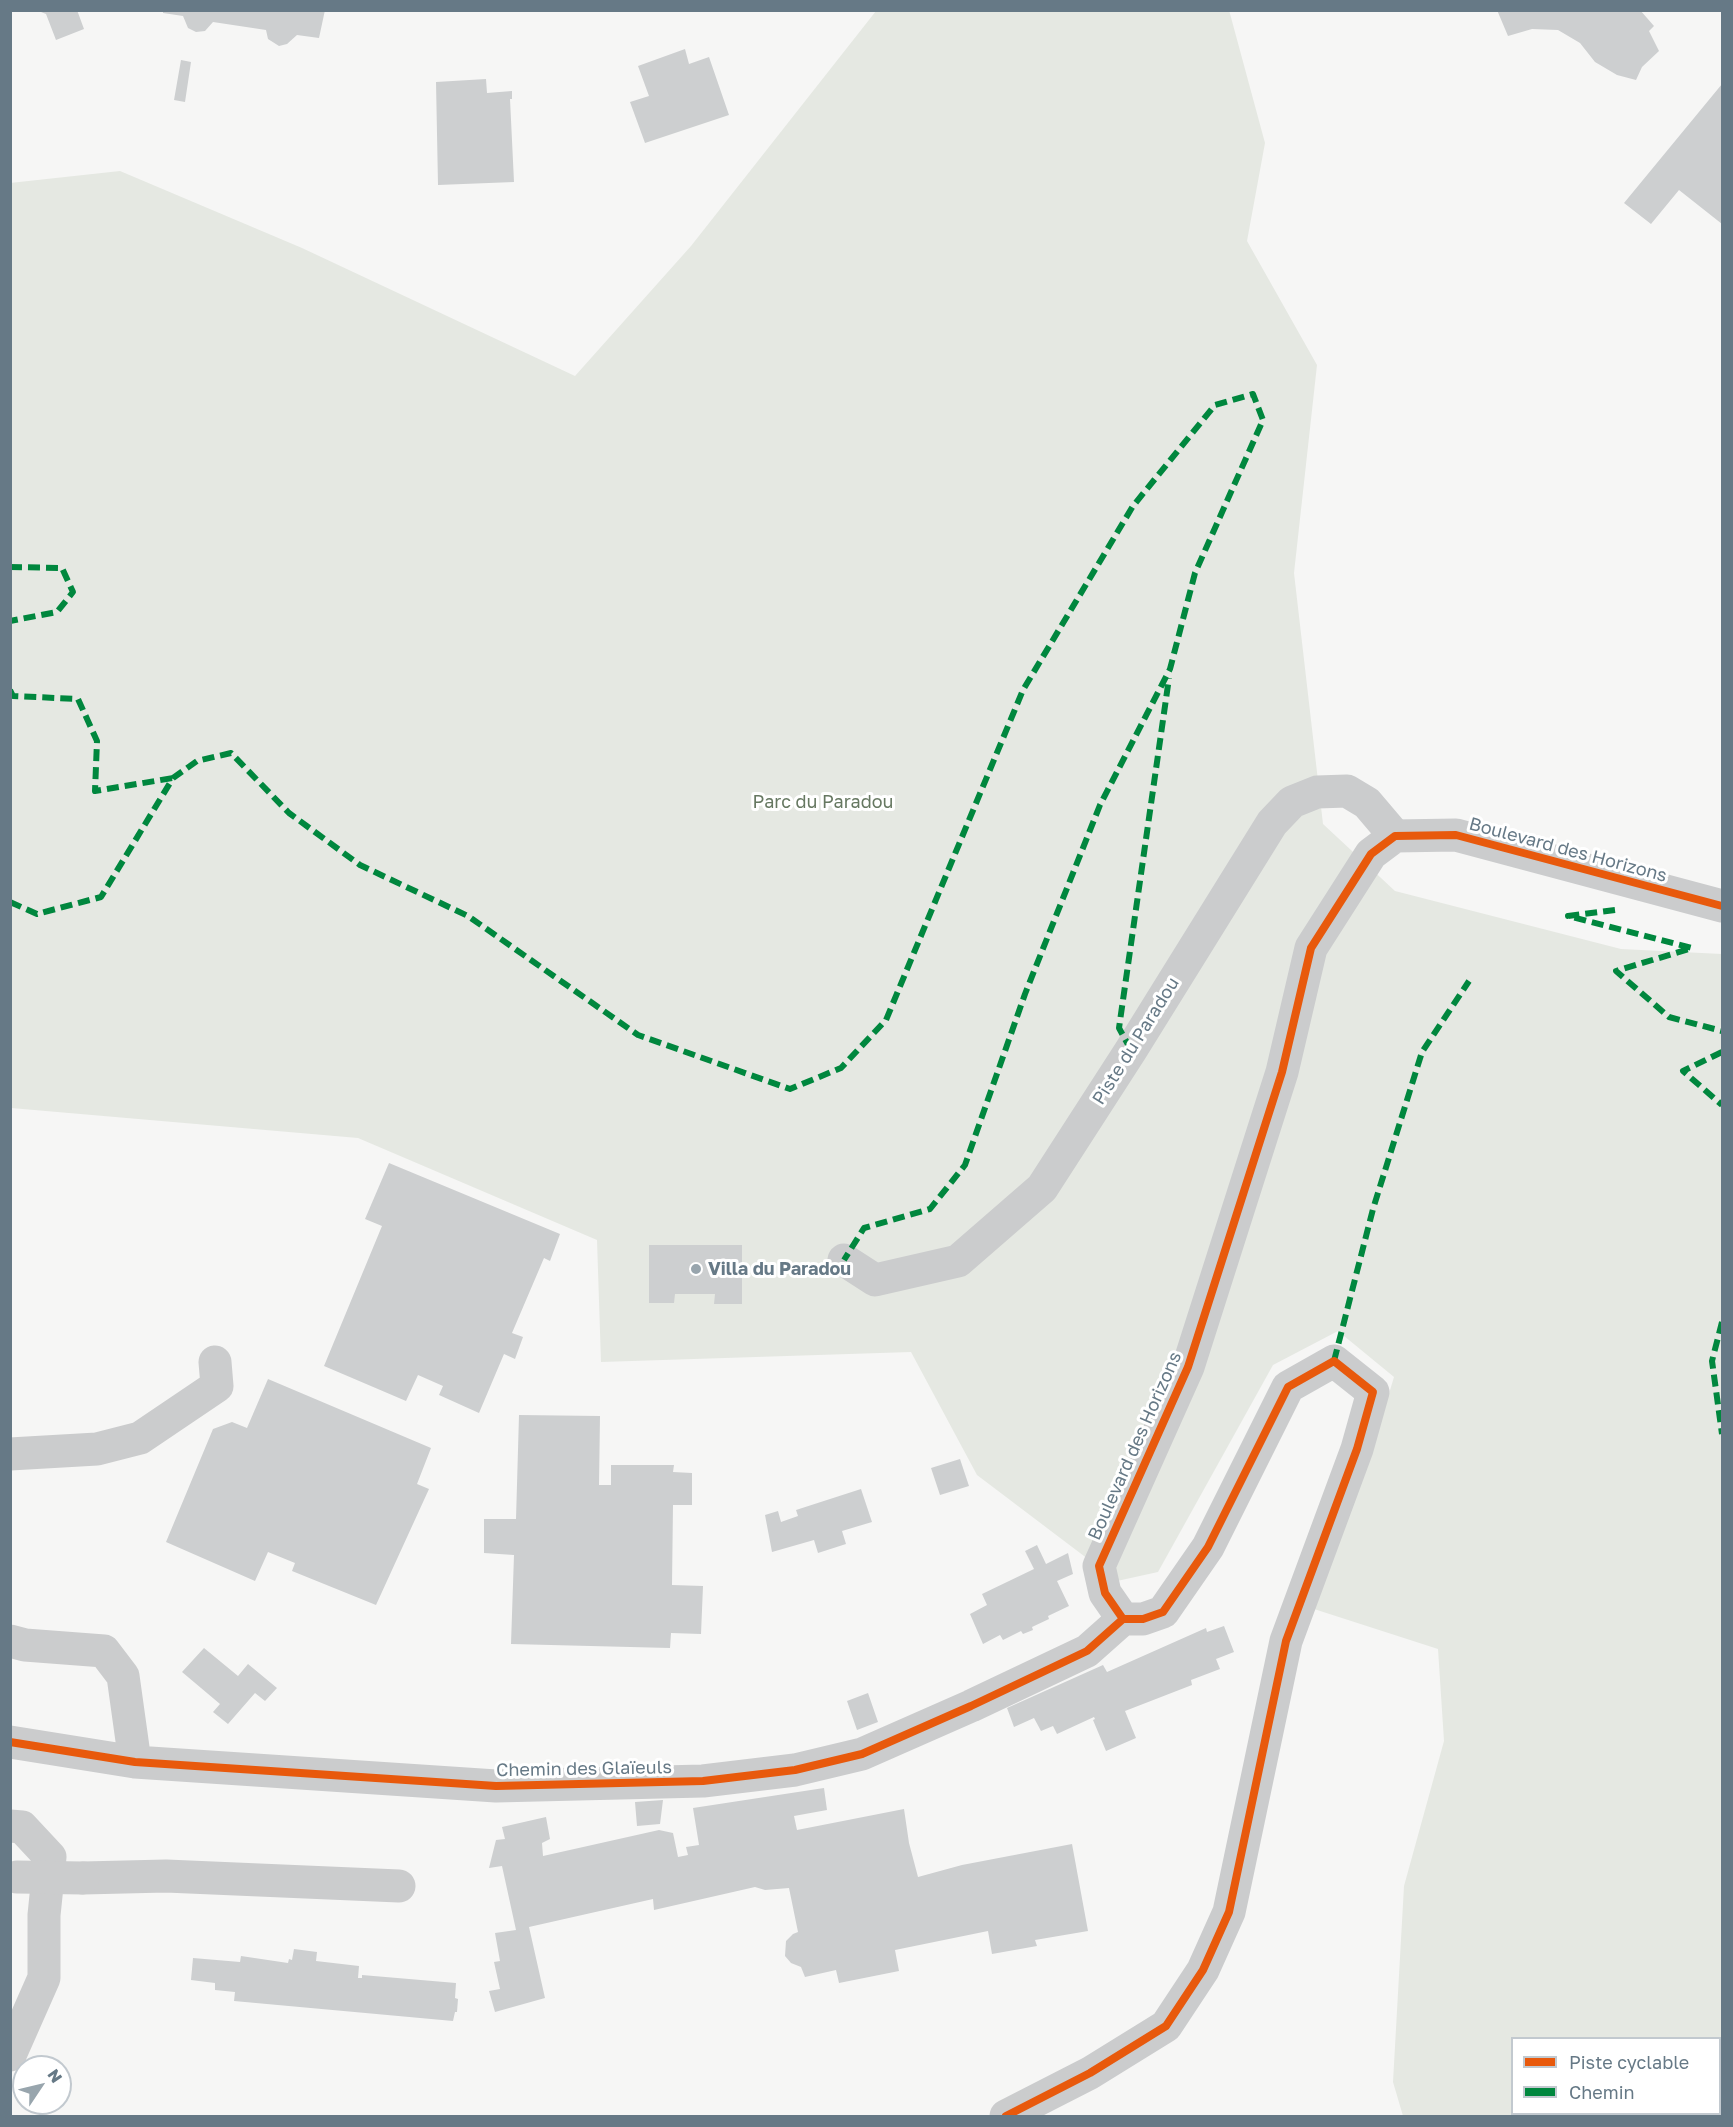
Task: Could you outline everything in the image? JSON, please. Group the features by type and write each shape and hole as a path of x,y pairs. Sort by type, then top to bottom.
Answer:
{"street":[{"name":"Piste du Paradou","path":"844,1260 875,1280 958,1260 1042,1188 1272,823 1292,802 1317,792 1347,791 1367,803 1395,836"},
{"name":"Boulevard des Horizons","path":"1124,1619 1104,1593 1099,1566 1188,1367 1282,1072 1311,948 1371,854 1395,836 1456,835 1722,906"},
{"path":"1006,2116 1090,2073 1166,2026 1203,1970 1229,1912 1286,1641 1357,1449 1373,1392 1335,1360 1288,1387 1208,1547 1163,1612 1143,1619 1124,1619"},
{"path":"10,1454 97,1449 140,1438 217,1386 215,1362"},
{"name":"Chemin des Glaïeuls","path":"10,1742 135,1762 496,1786 704,1781 795,1770 862,1754 1087,1651 1124,1619"},
{"path":"10,1641 25,1645 104,1651 123,1676 135,1762"},
{"path":"10,1826 22,1827 50,1857 44,1915 44,1978 10,2055"},
{"path":"14,1877 166,1876 399,1886"}],"green space":[{"name":"Parc du Paradou","path":"1229,10 1265,143 1247,241 1317,365 1294,573 1323,824 1395,891 1621,949 1722,954 1722,2116 1403,2116 1393,2082 1404,1886 1444,1741 1438,1649 1314,1609 1365,1473 1394,1377 1338,1331 1273,1365 1158,1572 1117,1581 977,1475 911,1352 601,1362 597,1240 358,1138 11,1108 10,183 120,171 302,248 575,376 691,246 876,11"}],"building":[{"path":"36,10 77,10 84,29 56,40 46,14"},
{"path":"163,10 325,10 319,38 297,35 287,44 279,46 268,39 266,30 213,22 205,31 196,32 188,28 183,16 163,13"},
{"path":"1497,10 1640,10 1654,26 1649,31 1659,51 1642,67 1636,80 1617,75 1595,62 1580,43 1558,30 1532,29 1508,36"},
{"path":"685,49 689,64 709,57 729,115 645,143 630,102 649,96 638,66"},
{"path":"181,60 191,62 185,102 174,100"},
{"path":"486,79 487,93 512,91 512,99 510,99 514,182 438,185 436,82"},
{"path":"1722,84 1722,224 1679,190 1651,224 1624,203"},
{"path":"389,1163 560,1234 550,1261 544,1258 512,1333 523,1337 515,1359 504,1354 479,1413 439,1395 443,1386 418,1375 406,1401 324,1366 382,1226 365,1219"},
{"name":"Villa du Paradou","path":"649,1245 742,1245 742,1304 714,1304 715,1294 675,1294 674,1303 649,1303"},
{"path":"268,1379 431,1448 417,1484 429,1489 376,1605 292,1571 295,1563 268,1552 255,1581 166,1542 213,1429 232,1422 247,1428"},
{"path":"519,1415 600,1416 599,1485 611,1485 611,1465 674,1465 673,1472 692,1473 692,1505 673,1505 672,1585 703,1586 701,1634 671,1633 670,1648 511,1644 514,1555 484,1553 484,1519 516,1519"},
{"path":"960,1459 969,1486 940,1495 931,1468"},
{"path":"861,1489 872,1522 842,1531 846,1544 818,1553 814,1540 772,1552 765,1515 778,1511 781,1522 798,1516 796,1510"},
{"path":"1037,1545 1046,1564 1068,1553 1073,1574 1057,1581 1069,1606 1048,1616 1049,1619 1032,1627 1033,1630 1023,1634 1021,1631 1003,1640 1000,1635 983,1644 970,1614 987,1605 982,1594 1034,1569 1025,1551"},
{"path":"1224,1626 1234,1652 1216,1659 1220,1669 1191,1680 1192,1685 1125,1711 1136,1738 1106,1751 1093,1720 1094,1717 1057,1734 1053,1726 1041,1731 1034,1718 1014,1727 1007,1708 1103,1665 1107,1672 1206,1628 1207,1632"},
{"path":"204,1648 238,1676 248,1664 277,1688 265,1701 255,1693 228,1724 213,1712 220,1704 182,1672"},
{"path":"868,1693 878,1722 857,1730 847,1701"},
{"path":"824,1788 827,1810 794,1816 797,1830 904,1809 909,1843 918,1877 962,1865 1072,1844 1088,1931 1035,1940 1037,1946 992,1954 988,1931 895,1950 899,1971 839,1983 836,1970 805,1977 801,1967 791,1963 785,1956 786,1941 798,1932 789,1888 765,1890 755,1887 654,1910 653,1899 529,1927 545,1998 495,2012 489,1991 500,1989 494,1962 500,1961 495,1933 516,1930 502,1866 489,1868 496,1840 505,1839 502,1827 546,1817 550,1839 542,1843 543,1856 659,1830 673,1833 678,1857 688,1855 686,1847 699,1845 693,1808"},
{"path":"663,1800 660,1824 637,1826 635,1802"},
{"path":"294,1949 317,1952 316,1961 359,1966 358,1978 362,1978 362,1975 456,1983 457,2012 455,2012 453,2021 234,2001 235,1992 215,1990 215,1983 191,1980 193,1958 240,1962 241,1956 288,1963 289,1959 292,1960"}],"marked path":[{"path":"10,902 37,914 101,897 173,778 197,761 231,753 289,813 360,865 468,916 638,1035 790,1089 841,1068 886,1020 1023,690 1133,506 1215,405 1253,394 1263,420 1195,573 1170,669 1100,805 1025,994 965,1165 930,1209 864,1228 844,1260"},
{"path":"10,567 62,568 73,592 57,612 10,621"},
{"path":"1131,1050 1119,1028 1169,678"},
{"path":"10,690 13,696 78,699 97,741 95,791 173,778"},
{"path":"1615,910 1568,916 1692,948 1616,971 1669,1017 1722,1031"},
{"path":"1334,1361 1373,1209 1422,1052 1469,981"},
{"path":"1722,1052 1683,1071 1722,1105"},
{"path":"1722,1322 1712,1361 1722,1434"}],"cycle path":[{"path":"1006,2116 1090,2073 1166,2026 1203,1970 1229,1912 1286,1641 1357,1449 1373,1392 1334,1361 1288,1387 1208,1547 1163,1612 1143,1619 1123,1619 1105,1593 1099,1566 1188,1367 1282,1072 1311,948 1371,854 1395,836 1456,835 1722,906"},
{"path":"10,1742 135,1762 496,1786 703,1781 795,1770 862,1754 1087,1651 1123,1619"}],"place":[{"name":"Villa du Paradou","path":"696,1269"}]}
